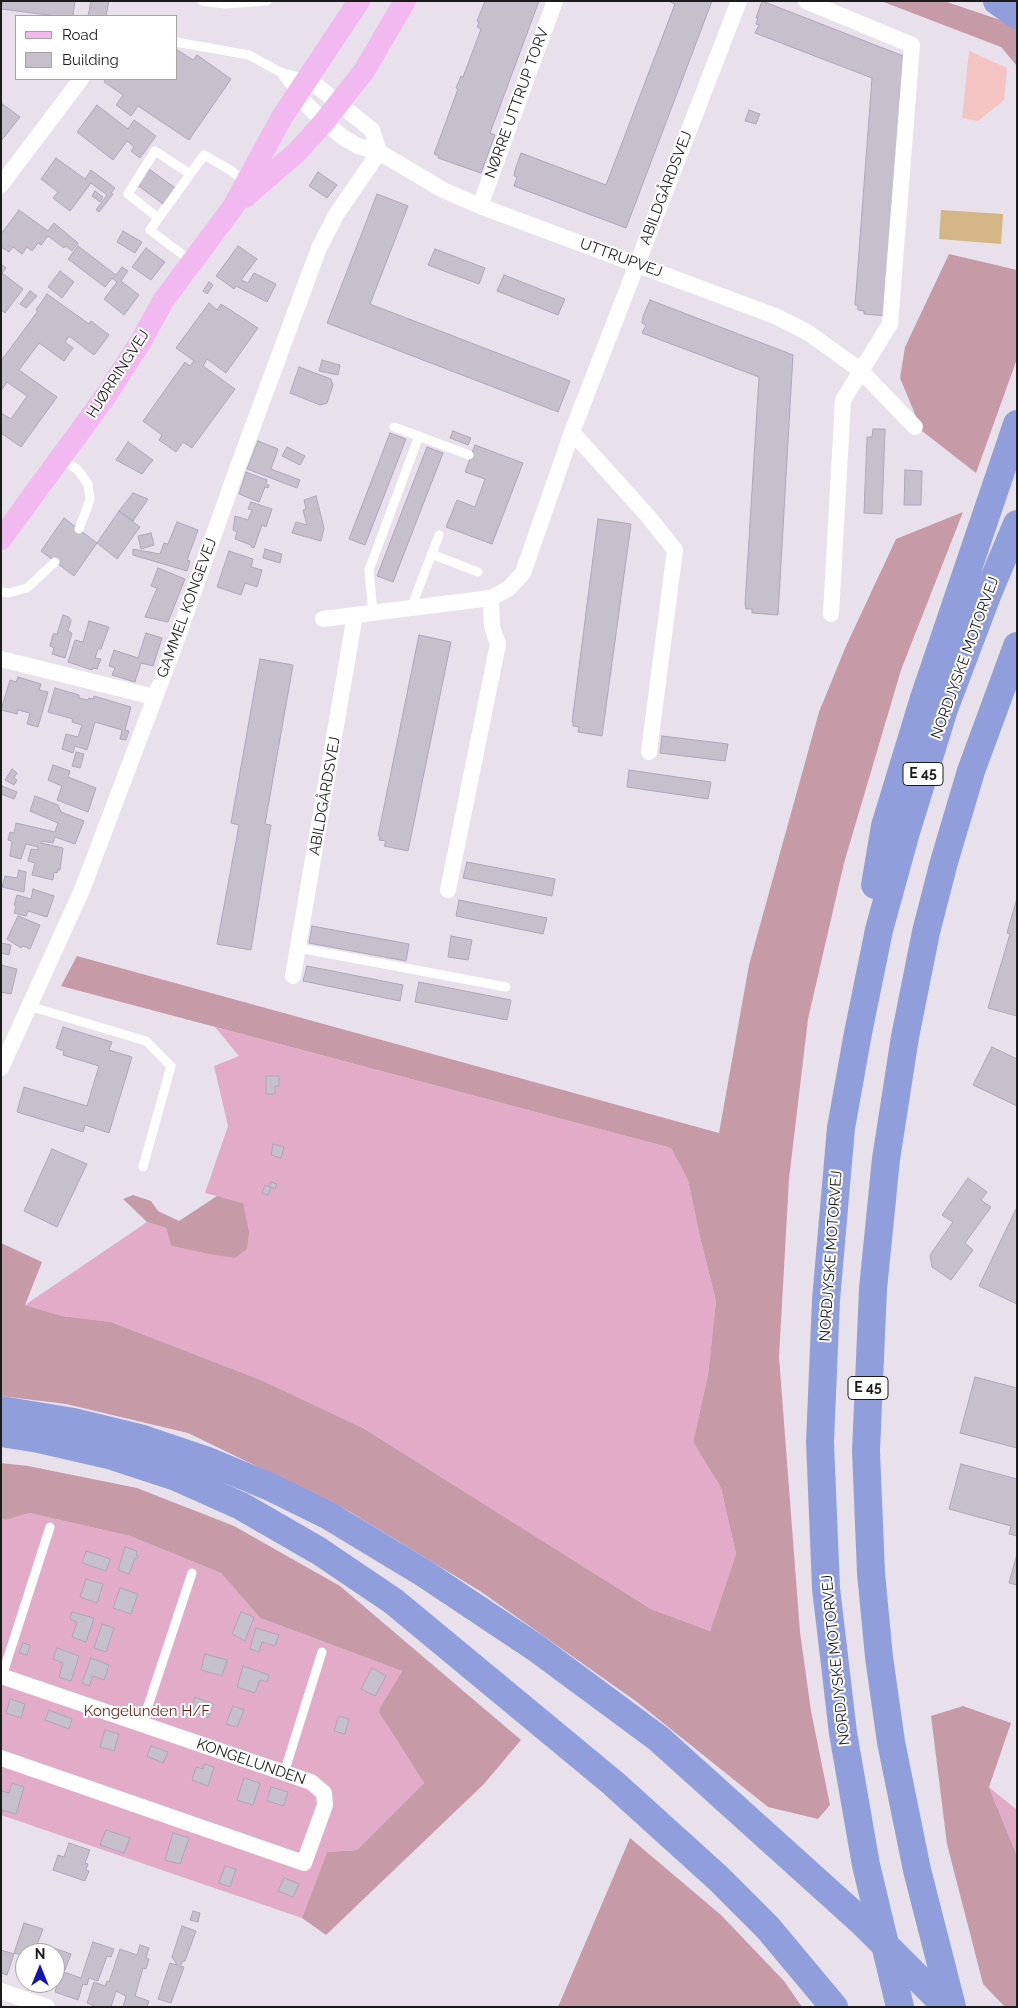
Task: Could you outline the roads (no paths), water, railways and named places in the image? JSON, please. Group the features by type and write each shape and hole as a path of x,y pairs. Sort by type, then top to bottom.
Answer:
{"highway":[{"path":"997,1 1017,15"},
{"path":"858,1032 868,929 885,826 927,689 1017,424"},
{"name":"NORDJYSKE MOTORVEJ","path":"900,2007 866,1865 843,1733 826,1578 820,1442 826,1300 841,1128 879,930 906,832 944,709 988,593 1017,524"},
{"name":"E 45","path":"952,2007 917,1870 891,1742 879,1657 871,1572 866,1451 873,1289 889,1140 905,1037 926,932 944,862 971,771 1017,646"},
{"path":"971,771 1017,674"},
{"path":"1,1410 74,1422 140,1438 205,1460 268,1486 329,1516 424,1574 528,1643 659,1739 862,1922 947,2007"},
{"path":"1,1433 39,1438 109,1455 176,1477 241,1506 319,1551 394,1601 613,1783 718,1878 768,1928 834,2007"}],"main road":[{"name":"HJØRRINGVEJ","path":"1,539 105,397 140,343 163,301 251,185 282,117 359,1"},
{"name":"HJØRRINGVEJ","path":"251,185 298,151 324,122 364,71 405,1"}],"street":[{"name":"NØRRE UTTRUP TORV","path":"480,206 555,1"},
{"name":"ABILDGÅRDSVEJ","path":"323,619 491,598 508,589 523,572 572,432 739,1"},
{"path":"806,1 912,46 890,324 843,400 831,614"},
{"path":"1,185 80,80"},
{"path":"302,87 339,103 372,130 379,152"},
{"name":"UTTRUPVEJ","path":"302,87 324,122 358,146 379,152 443,190 480,206 775,316 807,332 860,370 915,427"},
{"name":"GAMMEL KONGEVEJ","path":"1,1068 82,890 173,650 237,469 319,248 336,215 379,152"},
{"path":"572,432 647,515 674,550 649,752"},
{"path":"448,890 498,644 492,627 491,598"},
{"name":"ABILDGÅRDSVEJ","path":"293,976 356,616"},
{"path":"1,660 154,697"},
{"name":"KONGELUNDEN","path":"1,1758 304,1862 325,1805 324,1793 311,1782 2,1676"},
{"path":"1,1991 47,2007"}],"lane":[{"path":"202,1 224,4 267,1"},
{"path":"178,42 249,55 302,87"},
{"path":"280,72 302,87"},
{"path":"158,218 128,194 155,151 190,174"},
{"path":"192,262 150,230 204,155 251,185"},
{"path":"394,427 469,455"},
{"path":"373,613 369,570 419,436"},
{"path":"60,459 76,469 88,484 90,500 79,529"},
{"path":"411,608 439,535"},
{"path":"431,554 478,572"},
{"path":"1,592 9,593 27,588 55,562"},
{"path":"298,948 506,988"},
{"path":"29,1006 146,1041 172,1066 143,1167"},
{"path":"2,1676 50,1528"},
{"path":"142,1724 192,1573"},
{"path":"284,1773 322,1652"}],"park label":[{"name":"Kongelunden H/F","path":"147,1711"}]}
